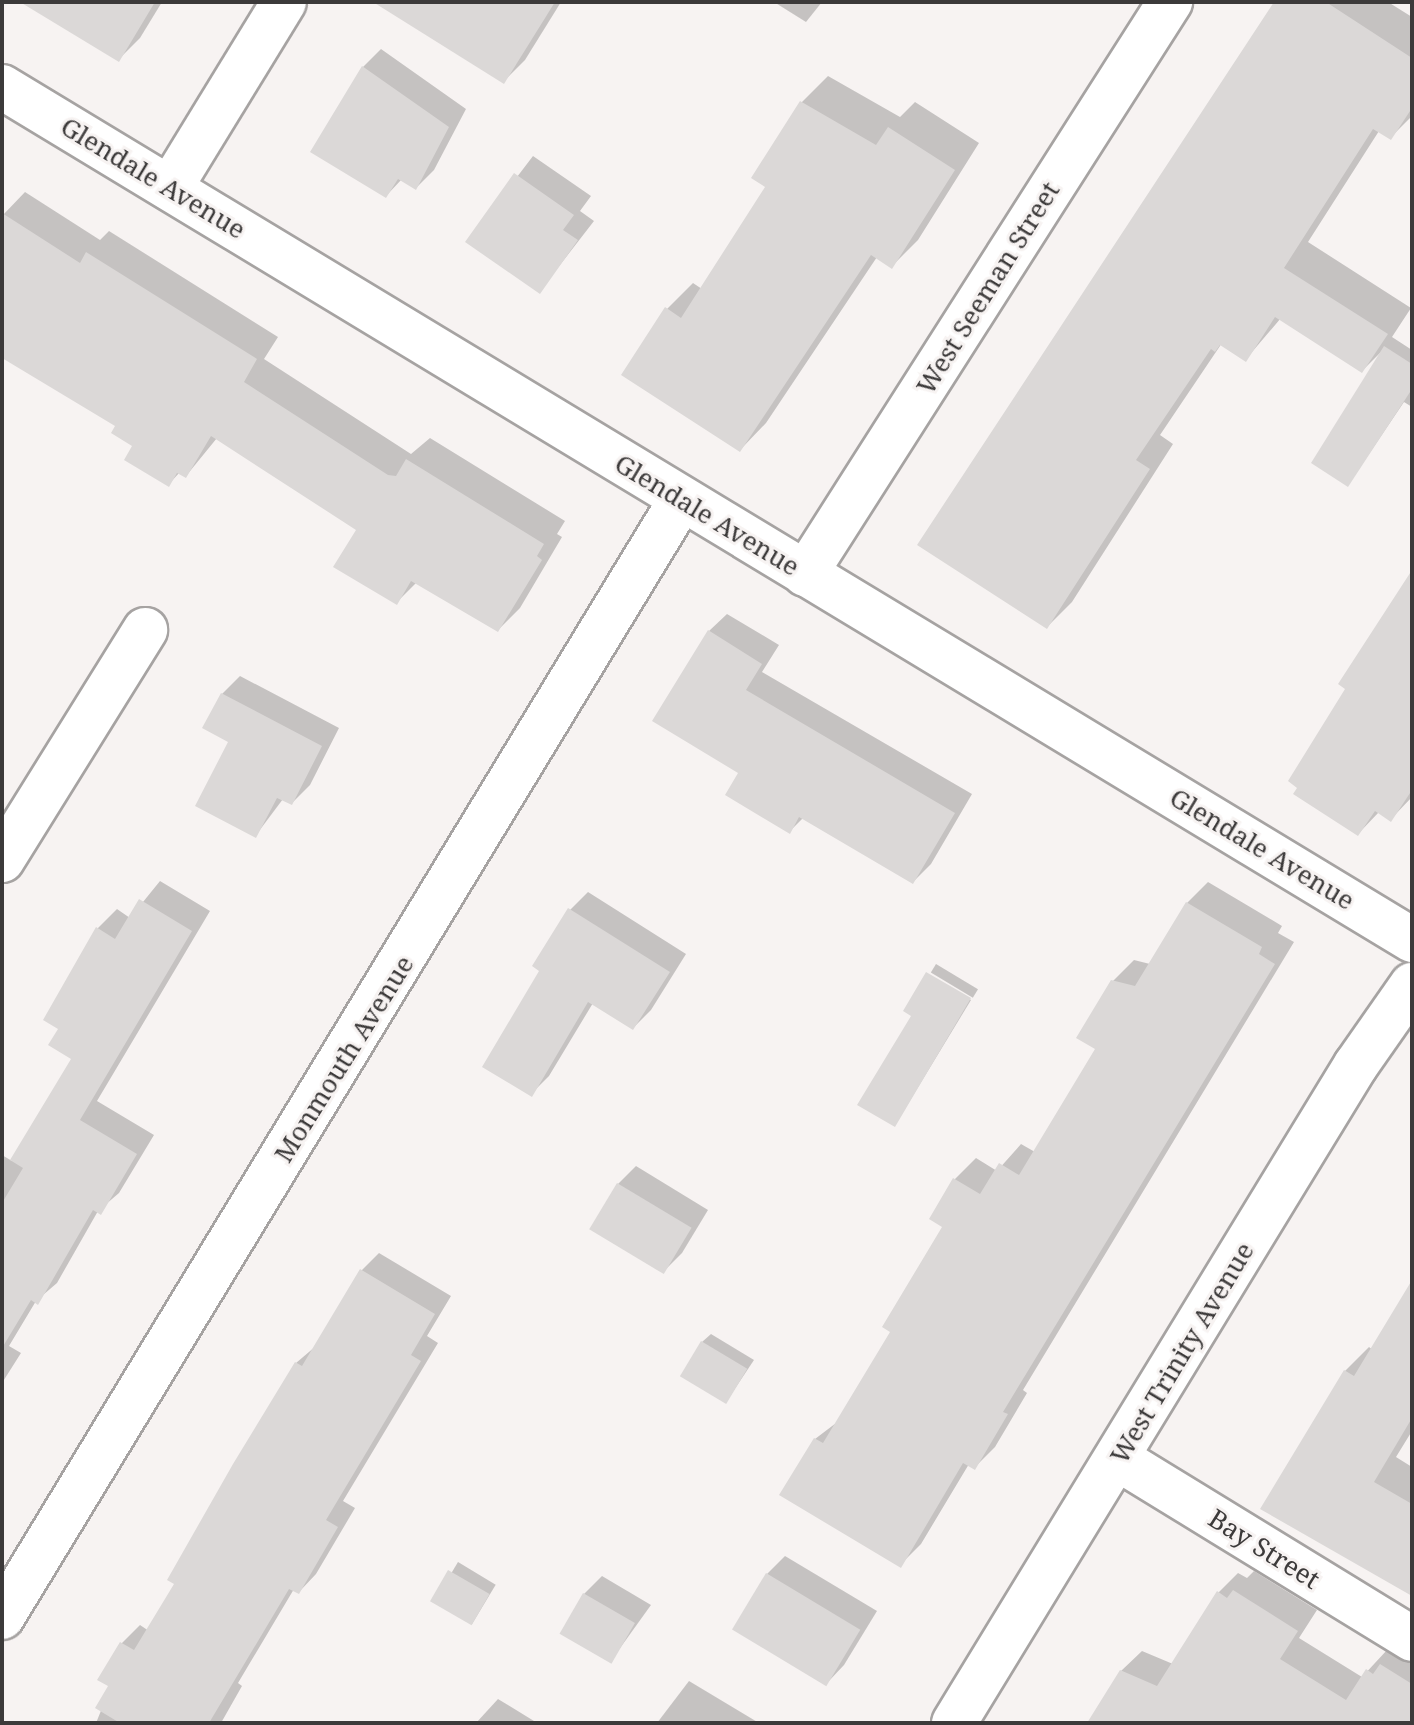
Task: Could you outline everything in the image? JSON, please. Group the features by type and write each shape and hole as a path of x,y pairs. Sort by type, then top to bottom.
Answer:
{"street":[{"path":"170,188 284,2"},
{"name":"West Seeman Street","path":"805,574 1170,2"},
{"name":"Glendale Avenue","path":"2,87 1412,940"},
{"name":"Monmouth Avenue","path":"2,1617 681,500"},
{"path":"2,860 145,630"},
{"name":"West Trinity Avenue","path":"954,1723 1356,1065 1412,985"},
{"name":"Bay Street","path":"1117,1458 1412,1639"}],"building":[{"path":"20,2 155,2 119,62"},
{"path":"373,2 555,2 504,84"},
{"path":"1274,2 1326,2 1412,58 1412,108 1391,140 1373,129 1284,268 1388,334 1362,373 1275,317 1246,362 1220,345 1215,352 1211,349 1136,460 1150,469 1047,629 917,545"},
{"path":"362,66 449,127 416,190 398,179 386,198 310,152"},
{"path":"800,101 876,145 888,127 955,170 892,269 871,255 740,452 621,375 665,307 681,318 765,187 751,178"},
{"path":"514,173 574,215 563,230 578,240 540,294 465,242"},
{"path":"2,213 80,263 86,252 257,359 244,382 388,475 396,476 406,459 544,544 537,556 542,560 498,632 411,581 397,605 333,567 356,530 211,436 186,478 177,473 169,487 124,460 132,446 111,433 115,426 2,358"},
{"path":"1384,346 1412,364 1412,389 1348,487 1311,463"},
{"path":"1412,570 1412,790 1391,822 1375,811 1358,836 1293,794 1297,788 1288,781 1345,689 1338,684"},
{"path":"708,630 762,664 746,690 955,813 913,884 799,817 790,834 725,795 738,773 652,721"},
{"path":"221,693 322,746 292,805 277,798 256,838 195,806 228,742 202,728"},
{"path":"139,899 192,931 80,1120 137,1154 101,1215 93,1210 38,1305 31,1300 2,1348 2,1203 23,1168 10,1160 71,1059 48,1045 58,1029 43,1020 96,927 115,939"},
{"path":"1186,902 1262,947 1259,954 1275,964 1003,1412 1008,1414 975,1470 963,1463 901,1568 779,1495 814,1438 823,1443 890,1332 882,1327 942,1227 929,1219 953,1178 980,1194 999,1163 1019,1175 1095,1049 1076,1038 1111,980 1135,986"},
{"path":"568,908 670,972 633,1030 588,1002 532,1097 482,1067 539,971 532,966"},
{"path":"926,972 971,998 895,1127 857,1105 911,1016 903,1011"},
{"path":"617,1183 692,1228 664,1274 589,1229"},
{"path":"360,1269 435,1314 411,1355 421,1361 326,1520 338,1527 299,1594 289,1589 209,1723 120,1723 95,1708 108,1686 97,1680 120,1642 134,1650 174,1584 167,1580 233,1464 295,1362 302,1366"},
{"path":"1412,1280 1412,1418 1374,1482 1412,1504 1412,1596 1260,1509 1344,1370 1354,1376"},
{"path":"701,1341 747,1369 726,1404 680,1376"},
{"path":"448,1570 490,1594 472,1625 430,1601"},
{"path":"766,1573 860,1630 826,1686 732,1630"},
{"path":"1233,1590 1298,1631 1280,1659 1346,1700 1366,1669 1373,1674 1380,1664 1412,1684 1412,1723 1087,1723 1120,1670 1157,1686 1217,1591 1227,1598"},
{"path":"583,1593 635,1623 611,1664 560,1634"}]}
